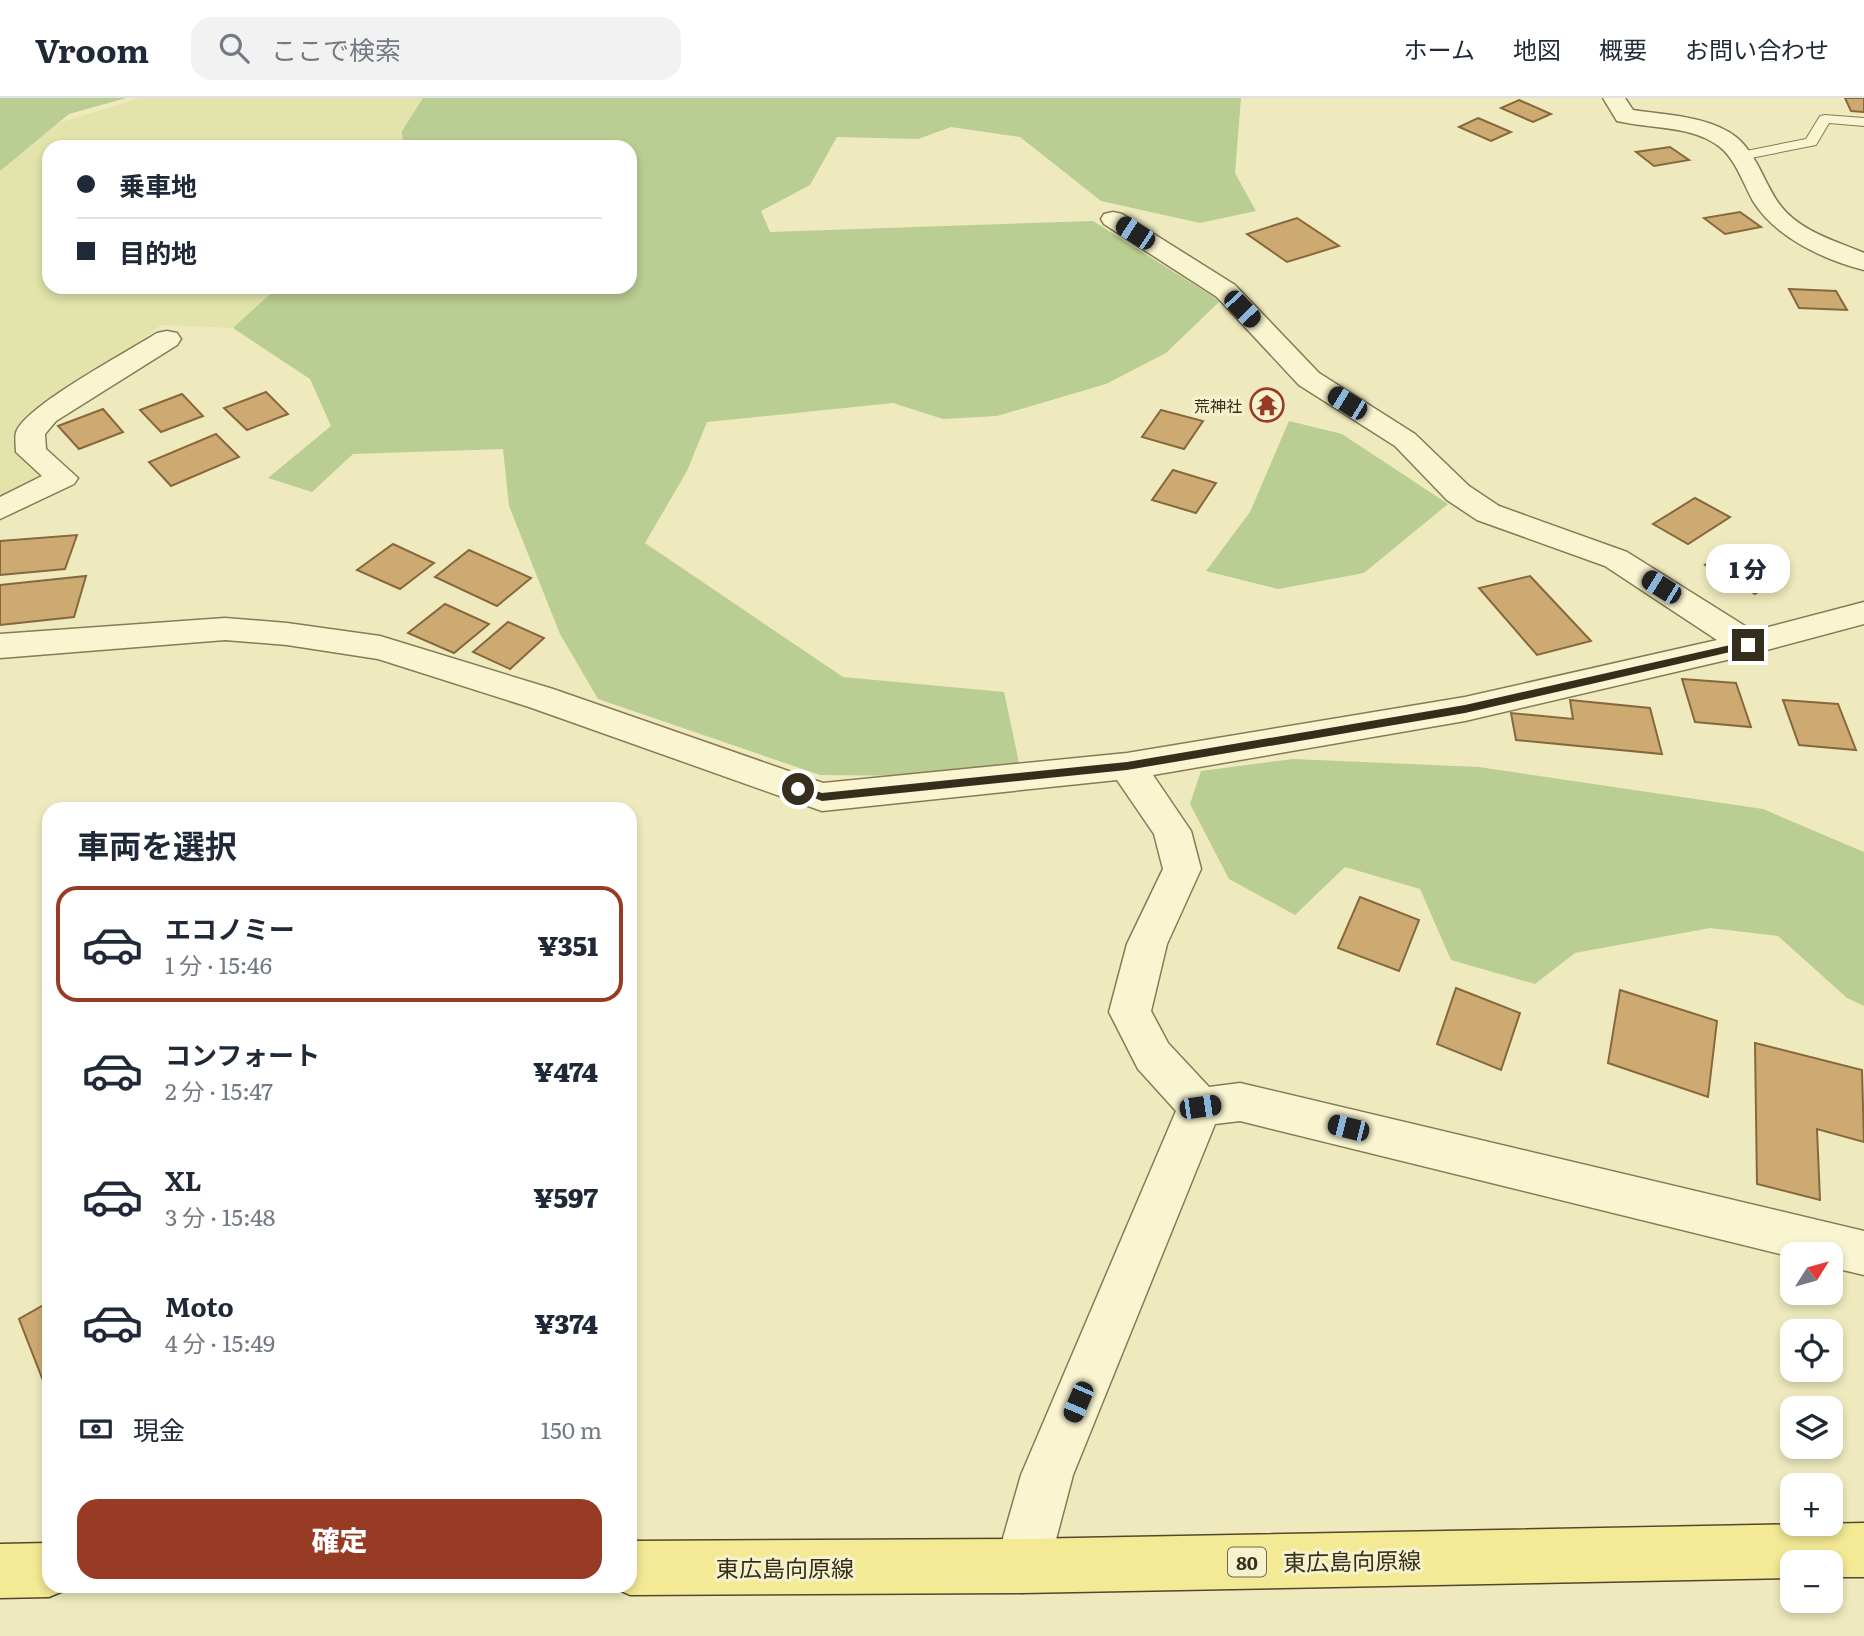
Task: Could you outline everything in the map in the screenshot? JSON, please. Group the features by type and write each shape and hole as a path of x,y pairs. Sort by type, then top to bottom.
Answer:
{"main road":[{"name":"東広島向原線","path":"637,1568 1023,1566 1864,1550"},
{"path":"0,1571 42,1570"}],"street":[{"path":"1614,98 1625,116 1703,130 1727,141 1741,156 1754,182 1779,218 1804,234 1864,262"},
{"path":"1113,219 1226,291 1309,379 1405,440 1458,492 1488,513 1616,559 1748,645"},
{"path":"0,509 63,478 31,452 30,433 46,415 167,339"},
{"path":"0,646 225,629 287,634 380,648 541,698 822,797 1127,766 1465,709 1748,645 1864,613"},
{"path":"1127,766 1172,831 1182,869 1147,944 1130,1012 1153,1056 1200,1107"},
{"path":"1200,1107 1240,1102 1864,1253"},
{"path":"1023,1566 1047,1475 1200,1107"}],"lane":[{"path":"1741,156 1811,142 1825,119 1864,122"}],"green space":[{"path":"0,98 126,98 69,114 0,171"},
{"path":"140,98 423,98 402,131 403,140 42,140 42,294 282,294 233,328 161,325 46,415 40,490 0,509 0,171 59,123"},
{"path":"423,98 1241,98 1235,173 1256,211 1200,223 1101,201 1020,137 951,127 918,139 837,137 810,185 761,211 770,232 1093,221 1220,301 1166,353 1106,384 997,416 943,419 893,403 707,422 687,471 645,543 843,677 1004,692 1022,777 820,775 598,699 560,634 509,506 503,449 353,454 312,492 268,478 331,426 310,379 233,328 270,294 637,294 637,140 403,140 402,131"},
{"path":"1289,421 1342,434 1448,504 1364,573 1278,589 1206,571 1250,512"},
{"path":"1293,759 1479,767 1763,809 1864,852 1864,1006 1847,998 1778,936 1710,928 1575,953 1535,984 1451,960 1420,889 1345,867 1295,915 1229,879 1190,804 1201,771"}],"building":[{"path":"1845,98 1864,98 1864,112 1851,111"},
{"path":"1519,100 1551,114 1533,122 1501,108"},
{"path":"1478,118 1511,132 1491,141 1459,127"},
{"path":"1670,147 1689,160 1654,166 1636,152"},
{"path":"1740,212 1761,227 1725,234 1704,218"},
{"path":"1297,218 1339,246 1287,262 1247,234"},
{"path":"1789,289 1836,291 1847,310 1799,308"},
{"path":"266,392 288,414 247,430 224,408"},
{"path":"182,394 203,416 161,432 140,410"},
{"path":"103,409 123,432 79,449 58,426"},
{"path":"1161,410 1203,421 1184,449 1142,437"},
{"path":"216,434 239,457 171,486 149,462"},
{"path":"1173,470 1216,483 1196,513 1152,500"},
{"path":"1695,498 1730,517 1688,544 1653,524"},
{"path":"77,535 65,569 0,575 0,541"},
{"path":"393,544 434,563 400,589 357,570"},
{"path":"1729,548 1779,577 1755,594 1705,565"},
{"path":"469,550 531,578 497,606 435,577"},
{"path":"86,576 74,617 0,625 0,585"},
{"path":"1530,576 1591,641 1537,655 1479,588"},
{"path":"445,604 489,624 454,653 408,633"},
{"path":"508,622 544,638 510,669 473,652"},
{"path":"1682,679 1736,683 1751,727 1695,722"},
{"path":"1570,700 1650,708 1662,754 1516,740 1511,713 1573,719"},
{"path":"1783,700 1838,704 1856,750 1799,745"},
{"path":"1360,897 1419,920 1399,971 1338,948"},
{"path":"1456,988 1520,1013 1501,1070 1437,1044"},
{"path":"1620,990 1717,1021 1708,1097 1608,1063"},
{"path":"1755,1043 1862,1070 1864,1142 1817,1129 1820,1200 1757,1184"},
{"path":"42,1306 42,1378 19,1319"}],"place":[{"name":"荒神社","path":"1267,405"}],"route":[{"path":"798,789 822,797 1127,766 1465,709 1748,645"}]}
